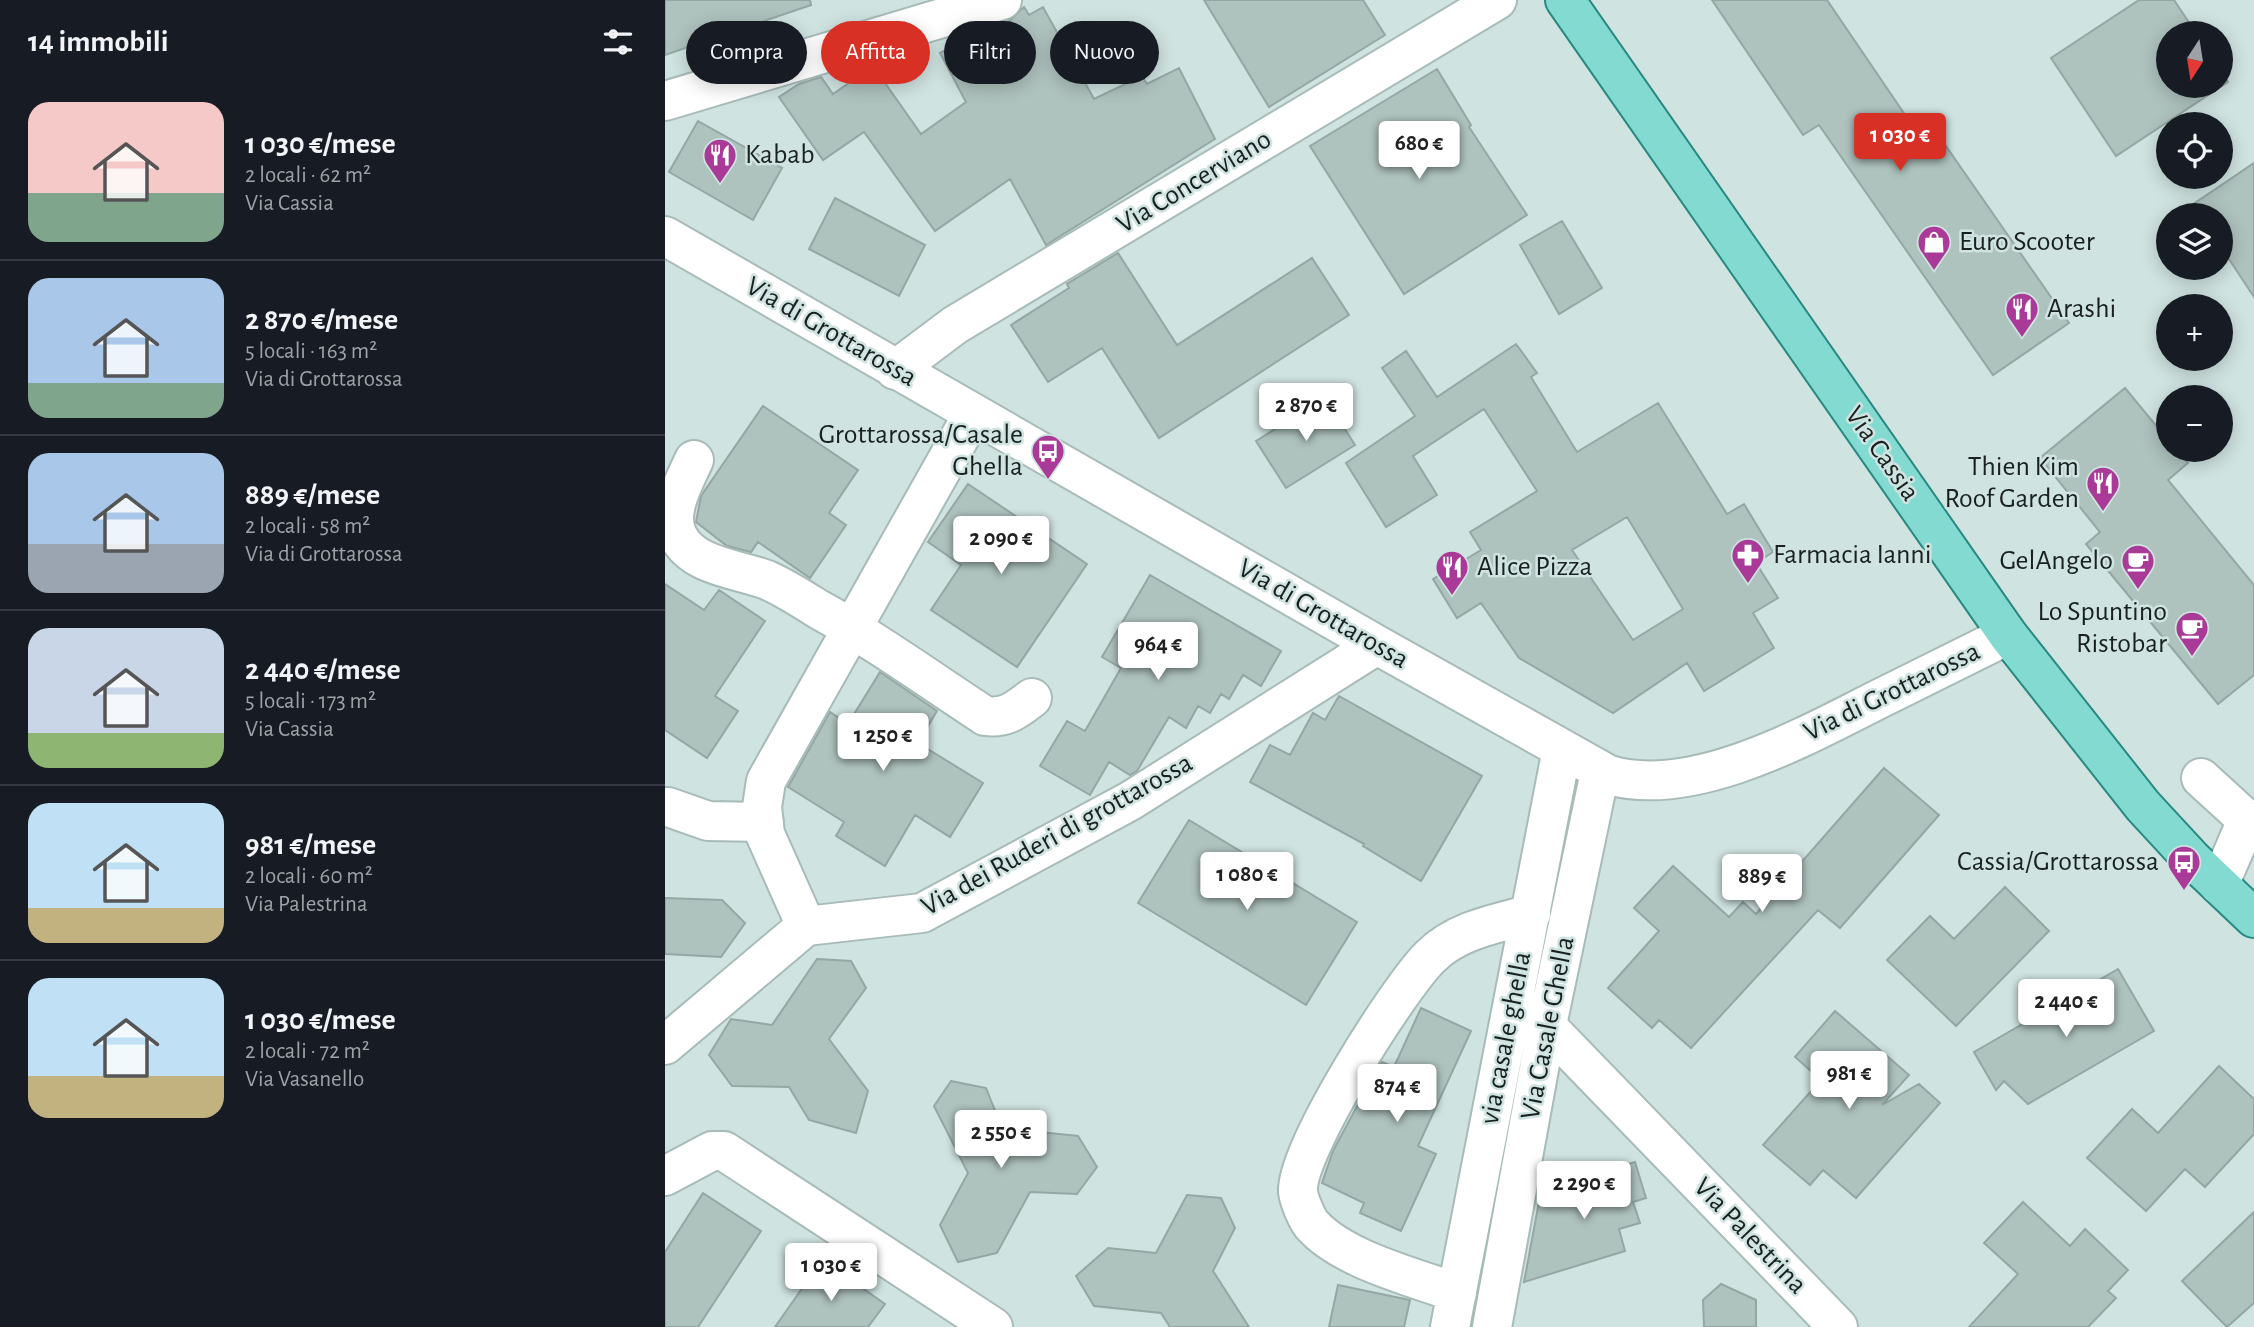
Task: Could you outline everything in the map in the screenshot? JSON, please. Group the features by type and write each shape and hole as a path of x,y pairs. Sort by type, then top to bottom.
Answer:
{"main road":[{"name":"Via Cassia","path":"1565,0 2008,635 2143,806 2254,918"}],"street":[{"path":"665,101 1002,0"},
{"name":"Via Concerviano","path":"895,370 955,325 1497,0"},
{"name":"Via di Grottarossa","path":"665,236 1600,772 1617,778 1667,778 1707,773 1748,761 2008,635"},
{"path":"665,1045 806,926 765,834 762,807 766,781 973,414"},
{"path":"694,460 674,515 678,536 692,553 712,563 771,582 852,628 985,716 996,718 1010,715 1033,698"},
{"name":"Via dei Ruderi di grottarossa","path":"806,926 922,913 1130,801 1377,645"},
{"name":"via casale ghella","path":"1453,1310 1562,749"},
{"name":"Via Casale Ghella","path":"1492,1327 1547,1024 1600,772"},
{"path":"2200,778 2247,820 2219,885"},
{"path":"668,807 708,821 764,822"},
{"path":"1453,1310 1344,1250 1311,1225 1298,1192 1304,1161 1366,1045 1429,958 1460,934 1531,914"},
{"name":"Via Palestrina","path":"1515,995 1547,1024 1838,1327"},
{"path":"665,1176 712,1151 725,1151 993,1327"}],"building":[{"path":"665,0 810,0 811,5 764,21 686,21 686,48 665,55"},
{"path":"1204,0 1363,0 1385,35 1269,107"},
{"path":"1712,0 1827,0 1912,125 1925,116 2069,323 1993,375 1819,125 1803,135"},
{"path":"2139,0 2174,0 2188,21 2156,21 2156,98 2204,98 2183,112 2156,112 2156,130 2116,156 2051,58"},
{"path":"1024,7 1029,15 1043,7 1051,21 1050,84 1086,84 1094,99 1125,84 1159,84 1159,78 1179,68 1215,139 1046,245 1010,179 935,231 864,132 823,160 779,97 799,84 807,84 807,81 821,77 821,84 826,84 833,94 847,84 886,84 921,134 966,102 956,84 1036,84 1036,21 1009,21"},
{"path":"1437,69 1471,125 1469,127 1527,215 1404,294 1310,146"},
{"path":"698,121 782,168 753,220 669,172"},
{"path":"2254,163 2254,297 2233,265 2233,203 2195,203 2216,189 2233,189 2233,177"},
{"path":"835,198 925,245 899,296 809,249"},
{"path":"1562,221 1602,288 1559,314 1520,245"},
{"path":"1118,253 1177,345 1312,258 1349,315 1159,438 1102,348 1048,382 1011,325 1069,288 1067,284"},
{"path":"1516,344 1537,373 1531,377 1577,452 1658,403 1727,514 1744,504 1773,552 1756,563 1778,598 1753,613 1774,648 1704,691 1687,663 1613,713 1519,658 1481,603 1457,618 1433,579 1481,550 1470,532 1537,491 1484,409 1413,456 1437,495 1386,527 1346,463 1415,416 1382,368 1406,351 1437,397","holes":["1627,517 1683,609 1633,640 1572,550"]},
{"path":"2125,388 2156,425 2156,462 2188,463 2168,480 2254,585 2254,675 2218,704 2086,544 2100,532 2040,458"},
{"path":"1325,398 1355,445 1286,488 1256,441"},
{"path":"763,406 858,470 829,513 846,525 810,578 758,542 751,552 727,546 696,522 701,496"},
{"path":"968,484 1087,564 1017,667 931,610 961,565 928,542"},
{"path":"1150,575 1281,651 1261,686 1243,675 1229,699 1221,694 1210,713 1198,706 1186,728 1169,717 1137,771 1130,775 1109,762 1090,795 1040,766 1067,721 1085,731 1121,668 1102,657"},
{"path":"665,584 704,610 719,590 765,621 715,696 738,711 707,758 665,730"},
{"path":"880,672 937,711 918,743 983,783 950,837 915,815 885,866 836,836 844,822 788,787 830,712 848,724"},
{"path":"1339,696 1482,776 1421,881 1363,846 1364,844 1250,782 1270,745 1290,755 1313,713 1325,720"},
{"path":"1884,768 1939,815 1840,928 1818,910 1691,1048 1659,1020 1652,1028 1608,988 1659,931 1634,908 1673,866 1729,917 1743,902 1756,914"},
{"path":"1189,820 1357,922 1306,1005 1138,903"},
{"path":"2005,887 2049,931 1956,1026 1887,960 1930,916 1954,939"},
{"path":"665,898 722,900 745,923 721,957 665,954"},
{"path":"817,959 851,961 866,988 829,1039 868,1091 856,1133 809,1120 789,1087 732,1086 709,1055 731,1019 772,1025"},
{"path":"2118,969 2154,1031 2028,1104 2004,1081 1996,1090 1974,1052"},
{"path":"1421,1008 1471,1031 1418,1146 1436,1154 1401,1231 1360,1213 1364,1203 1322,1183 1333,1151 1370,1082 1382,1062 1394,1067"},
{"path":"1835,1011 1909,1075 1882,1105 1919,1084 1940,1103 1856,1198 1823,1170 1810,1185 1763,1145 1821,1080 1795,1057"},
{"path":"2219,1066 2254,1099 2254,1134 2205,1187 2185,1169 2146,1211 2087,1158 2132,1109 2158,1133"},
{"path":"951,1081 986,1088 1002,1128 1078,1136 1097,1167 1077,1194 1030,1192 997,1253 958,1262 940,1225 968,1173 934,1106"},
{"path":"1635,1162 1646,1198 1633,1202 1640,1223 1619,1229 1625,1251 1524,1282 1541,1191"},
{"path":"703,1193 761,1231 698,1327 665,1327 665,1252"},
{"path":"1187,1195 1221,1198 1235,1228 1213,1271 1249,1327 1170,1327 1161,1313 1094,1306 1076,1276 1108,1248 1156,1253"},
{"path":"2023,1202 2070,1246 2085,1229 2128,1270 2108,1291 2116,1298 2088,1327 1969,1327 2018,1274 1984,1243"},
{"path":"2254,1212 2254,1303 2227,1327 2182,1281"},
{"path":"822,1260 885,1304 868,1327 775,1327"},
{"path":"1721,1284 1756,1300 1756,1327 1704,1327 1703,1300"},
{"path":"1338,1285 1410,1300 1404,1327 1329,1327"}],"place":[{"name":"Kabab","path":"720,185"},
{"name":"Euro Scooter","path":"1934,272"},
{"name":"Arashi","path":"2022,339"},
{"name":"Grottarossa/Casale Ghella","path":"1048,481"},
{"name":"Thien Kim Roof Garden","path":"2103,513"},
{"name":"Farmacia Ianni","path":"1748,585"},
{"name":"GelAngelo","path":"2138,591"},
{"name":"Alice Pizza","path":"1452,597"},
{"name":"Lo Spuntino Ristobar","path":"2192,658"},
{"name":"Cassia/Grottarossa","path":"2184,892"}]}
